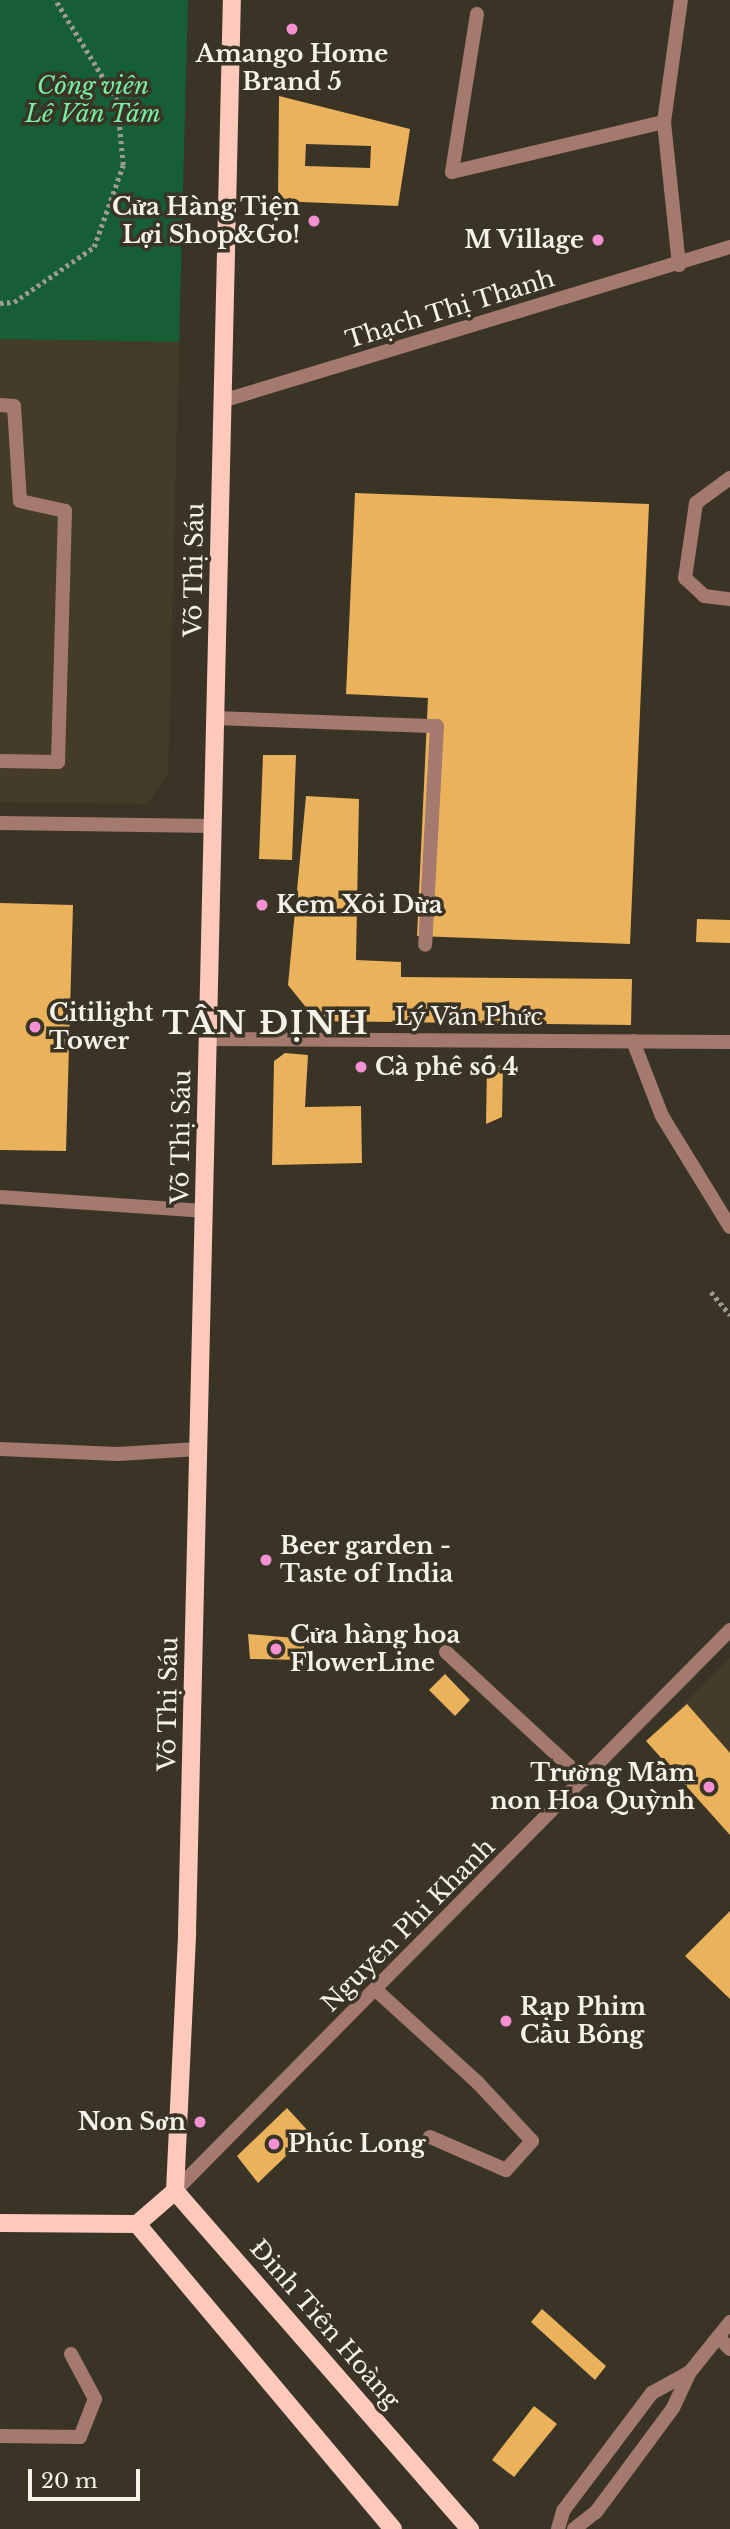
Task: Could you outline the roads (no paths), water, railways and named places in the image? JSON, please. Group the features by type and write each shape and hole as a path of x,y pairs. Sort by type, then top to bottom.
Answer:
{"main road":[{"name":"Võ Thị Sáu","path":"175,2190 198,1449 232,0"},
{"path":"0,2223 137,2224 175,2190"},
{"name":"Đinh Tiên Hoàng","path":"175,2190 470,2529"},
{"path":"137,2224 393,2529"}],"street":[{"path":"679,265 664,122 681,0"},
{"path":"477,14 452,172 664,122"},
{"name":"Thạch Thị Thanh","path":"222,401 679,265 730,247"},
{"path":"0,405 14,406 20,501 65,511 58,762 0,761"},
{"path":"730,478 696,503 685,578 704,596 730,599"},
{"path":"215,718 437,726 425,945"},
{"path":"0,823 213,826"},
{"name":"Lý Văn Phức","path":"208,1039 730,1042"},
{"path":"633,1041 662,1116 730,1227"},
{"path":"0,1197 204,1211"},
{"path":"0,1449 118,1454 198,1449"},
{"name":"Nguyễn Phi Khanh","path":"175,2190 377,1991 730,1630"},
{"path":"446,1651 584,1780"},
{"path":"377,1991 478,2082 532,2141 506,2170 430,2137"},
{"path":"574,2529 596,2512 673,2408 690,2372 730,2322"},
{"path":"718,2337 730,2349"},
{"path":"0,2436 80,2437 95,2399 71,2354"},
{"path":"558,2529 563,2511 652,2393 690,2372"}],"place":[{"name":"Amango Home Brand 5","path":"292,29"},
{"name":"Cửa Hàng Tiện Lợi Shop&Go!","path":"314,221"},
{"name":"M Village","path":"598,240"},
{"name":"Kem Xôi Dừa","path":"262,905"},
{"name":"Citilight Tower","path":"35,1027"},
{"name":"Cà phê số 4","path":"361,1067"},
{"name":"Beer garden - Taste of India","path":"266,1560"},
{"name":"Cửa hàng hoa FlowerLine","path":"276,1649"},
{"name":"Trường Mầm non Hoa Quỳnh","path":"709,1787"},
{"name":"Rạp Phim Cầu Bông","path":"506,2021"},
{"name":"Non Sơn","path":"200,2122"},
{"name":"Phúc Long","path":"274,2144"}],"district":[{"name":"TÂN ĐỊNH","path":"266,1023"}],"park label":[{"name":"Công viên Lê Văn Tám","path":"93,100"}]}
